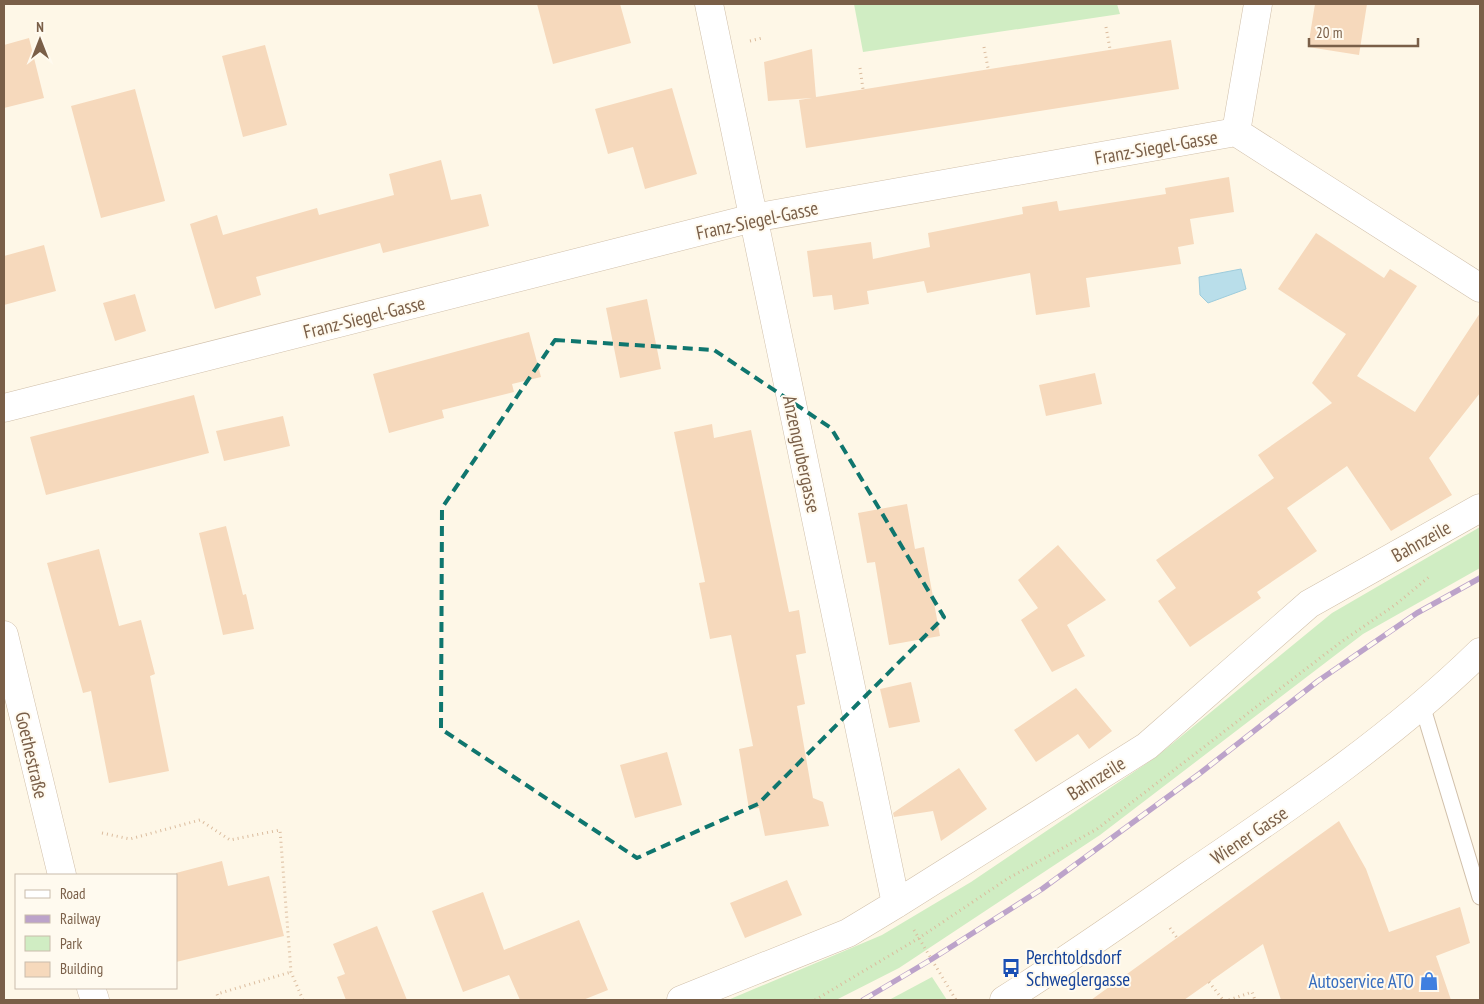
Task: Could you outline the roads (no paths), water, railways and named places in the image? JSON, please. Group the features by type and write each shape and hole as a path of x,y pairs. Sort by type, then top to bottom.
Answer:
{"street":[{"name":"Anzengrubergasse","path":"709,4 896,904"},
{"path":"1236,132 1258,4"},
{"name":"Franz-Siegel-Gasse","path":"4,408 753,218 1236,132 1480,288"},
{"name":"Bahnzeile","path":"681,1000 848,933 896,904 1147,746 1309,604 1480,508"},
{"name":"Goethestraße","path":"4,635 62,874"},
{"name":"Wiener Gasse","path":"1004,1000 1312,791 1422,705 1480,652"}],"lane":[{"path":"1422,705 1480,897"}],"water":[{"path":"1241,269 1246,289 1208,303 1200,295 1199,277"}],"railway":[{"path":"863,1000 932,959 1042,889 1199,774 1318,681 1417,613 1480,578"}],"place":[{"name":"Perchtoldsdorf Schweglergasse","path":"1011,968"},
{"name":"Autoservice ATO","path":"1429,981"}]}
